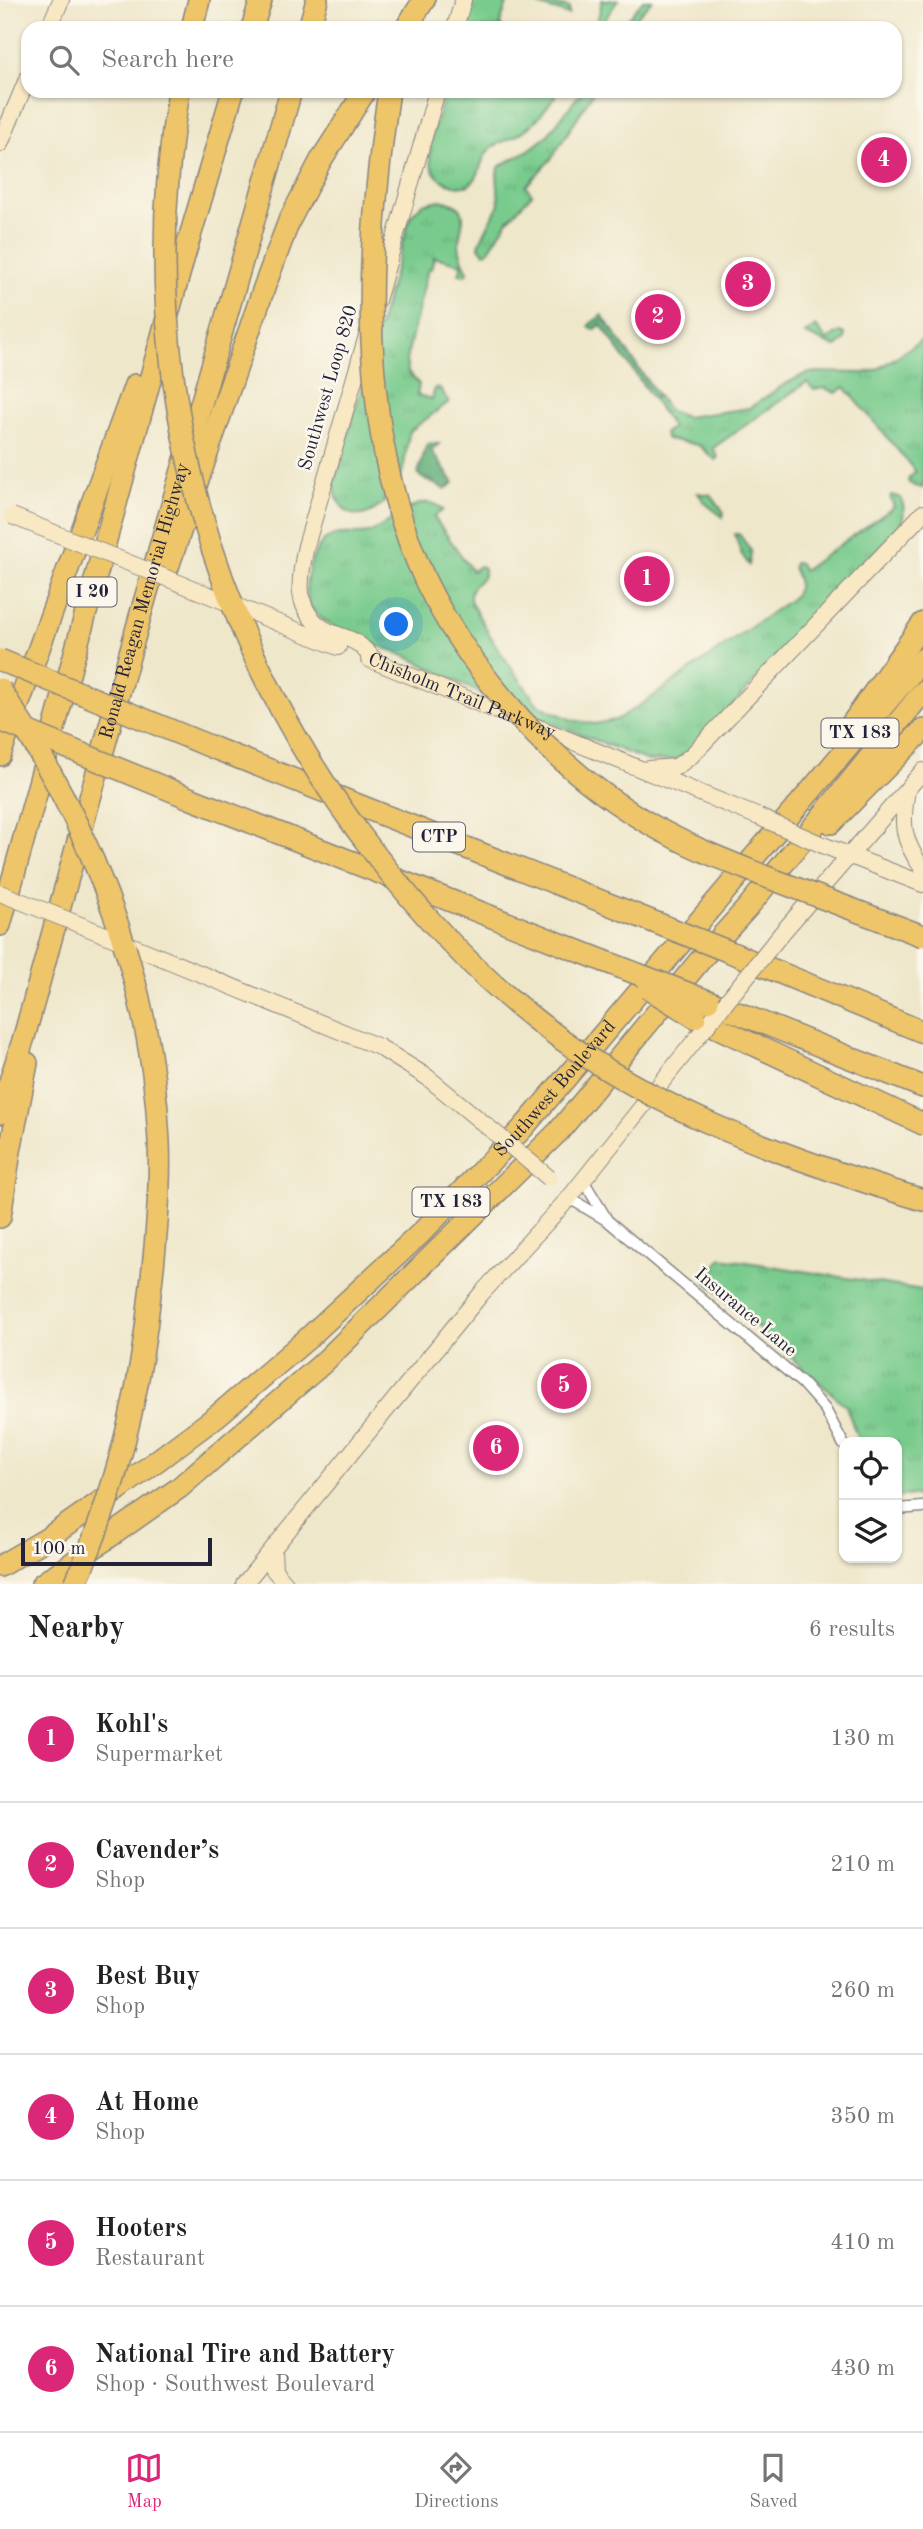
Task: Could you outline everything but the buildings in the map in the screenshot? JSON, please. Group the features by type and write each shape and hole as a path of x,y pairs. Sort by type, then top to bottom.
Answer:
{"highway":[{"path":"194,21 199,0"},
{"path":"254,21 261,0"},
{"path":"311,21 317,0"},
{"path":"402,21 406,0"},
{"path":"410,21 424,0"},
{"path":"178,98 166,198 164,279 171,364 183,440 207,533 243,632 279,708 319,776 383,864 442,935 499,991 558,1037 620,1077 693,1116 765,1148 923,1200"},
{"name":"I 20","path":"0,925 183,260 231,98"},
{"name":"Ronald Reagan Memorial Highway","path":"0,1113 289,98"},
{"path":"141,613 162,587 289,221 321,160 361,98"},
{"path":"388,98 375,234 372,329 376,393 387,464 404,524 426,581 453,631 497,691 537,736 579,774 629,811 693,847 923,936"},
{"path":"0,755 133,392 159,299 183,260"},
{"path":"797,807 873,692 923,623"},
{"name":"Southwest Boulevard","path":"0,1564 48,1538 120,1489 217,1416 307,1339 422,1232 523,1128 923,659"},
{"name":"CTP","path":"0,660 923,1032"},
{"path":"0,689 54,775 106,887 134,977 150,1053 157,1104 157,1231 144,1346 134,1400 114,1478 98,1528 75,1584"},
{"name":"Southwest Boulevard","path":"42,1584 179,1488 323,1363 559,1131 748,907 923,692"},
{"path":"0,720 192,799 604,961 923,1125"},
{"path":"748,907 923,730"},
{"path":"701,1009 923,1087"},
{"path":"0,1217 10,1151 28,1067 23,1037"}],"main road":[{"path":"52,21 61,0"},
{"path":"457,21 463,0"},
{"path":"0,144 21,94"},
{"name":"Southwest Loop 820","path":"377,662 356,642 327,631 314,622 305,611 300,596 301,574 323,485 435,98"},
{"name":"Chisholm Trail Parkway","path":"6,513 923,884"},
{"path":"641,769 676,767 691,756 923,513"},
{"path":"244,1584 481,1294 569,1198 781,934 923,771"},
{"path":"907,790 902,816 903,833 923,869"},
{"path":"0,893 379,1047 427,1077 549,1178 569,1198"},
{"path":"273,1549 274,1570 286,1584"}],"street":[{"name":"Insurance Lane","path":"583,1180 608,1221"},
{"name":"Insurance Lane","path":"569,1198 608,1221 802,1383 825,1409 840,1437"},
{"path":"902,1509 923,1507"}],"green space":[{"path":"472,0 508,0 501,21 466,21"},
{"path":"539,0 550,0 550,3 569,8 569,15 538,5"},
{"path":"602,0 618,0 604,21 597,21"},
{"path":"643,0 652,0 632,21 626,21"},
{"path":"444,98 554,98 525,130 486,153 476,177 469,185 458,186 437,176 430,155 434,128"},
{"path":"577,98 590,98 552,158 526,186 532,194 508,220 488,252 484,253 479,247 499,204 497,173 500,166 546,137"},
{"path":"440,200 458,206 462,211 459,248 468,272 465,275 459,274 462,264 434,257 431,269 428,269 406,361 408,372 419,384 417,395 432,399 435,388 440,389 449,402 410,431 403,472 392,494 367,514 355,515 340,504 335,480 410,217 422,204"},
{"path":"602,315 658,396 653,399 601,325 594,330 589,327"},
{"path":"816,326 827,340 840,332 845,334 845,340 836,347 805,334"},
{"path":"923,339 923,488 908,482 916,472 845,387 836,393 825,388 814,390 807,382 713,448 718,457 716,460 698,445 667,439 664,434 672,427 653,399 658,396 669,411 686,417 749,408 805,374 865,373 878,369"},
{"path":"430,443 439,444 431,450 454,483 445,489 418,474 426,446"},
{"path":"698,493 711,495 724,513 723,517 705,503"},
{"path":"892,495 901,498 904,509 900,525 690,751 675,760 648,761 485,695 403,655 339,630 317,615 307,598 309,567 318,548 325,541 336,535 368,533 416,505 434,504 443,510 434,517 472,571 480,566 484,568 484,576 471,591 471,603 498,649 538,705 572,720 594,724 616,720 645,702 791,599 797,592 798,584 794,563 799,563 804,570 894,507 890,497"},
{"path":"735,534 739,534 751,551 749,565 741,553"},
{"path":"721,1258 923,1290 923,1495 902,1496 902,1437 857,1437 846,1406 706,1282"}],"place":[{"name":"At Home","path":"884,160"},
{"name":"Best Buy","path":"748,284"},
{"name":"Cavender’s","path":"658,317"},
{"name":"Kohl's","path":"647,579"},
{"name":"Hooters","path":"564,1386"},
{"name":"National Tire and Battery","path":"496,1448"}]}
